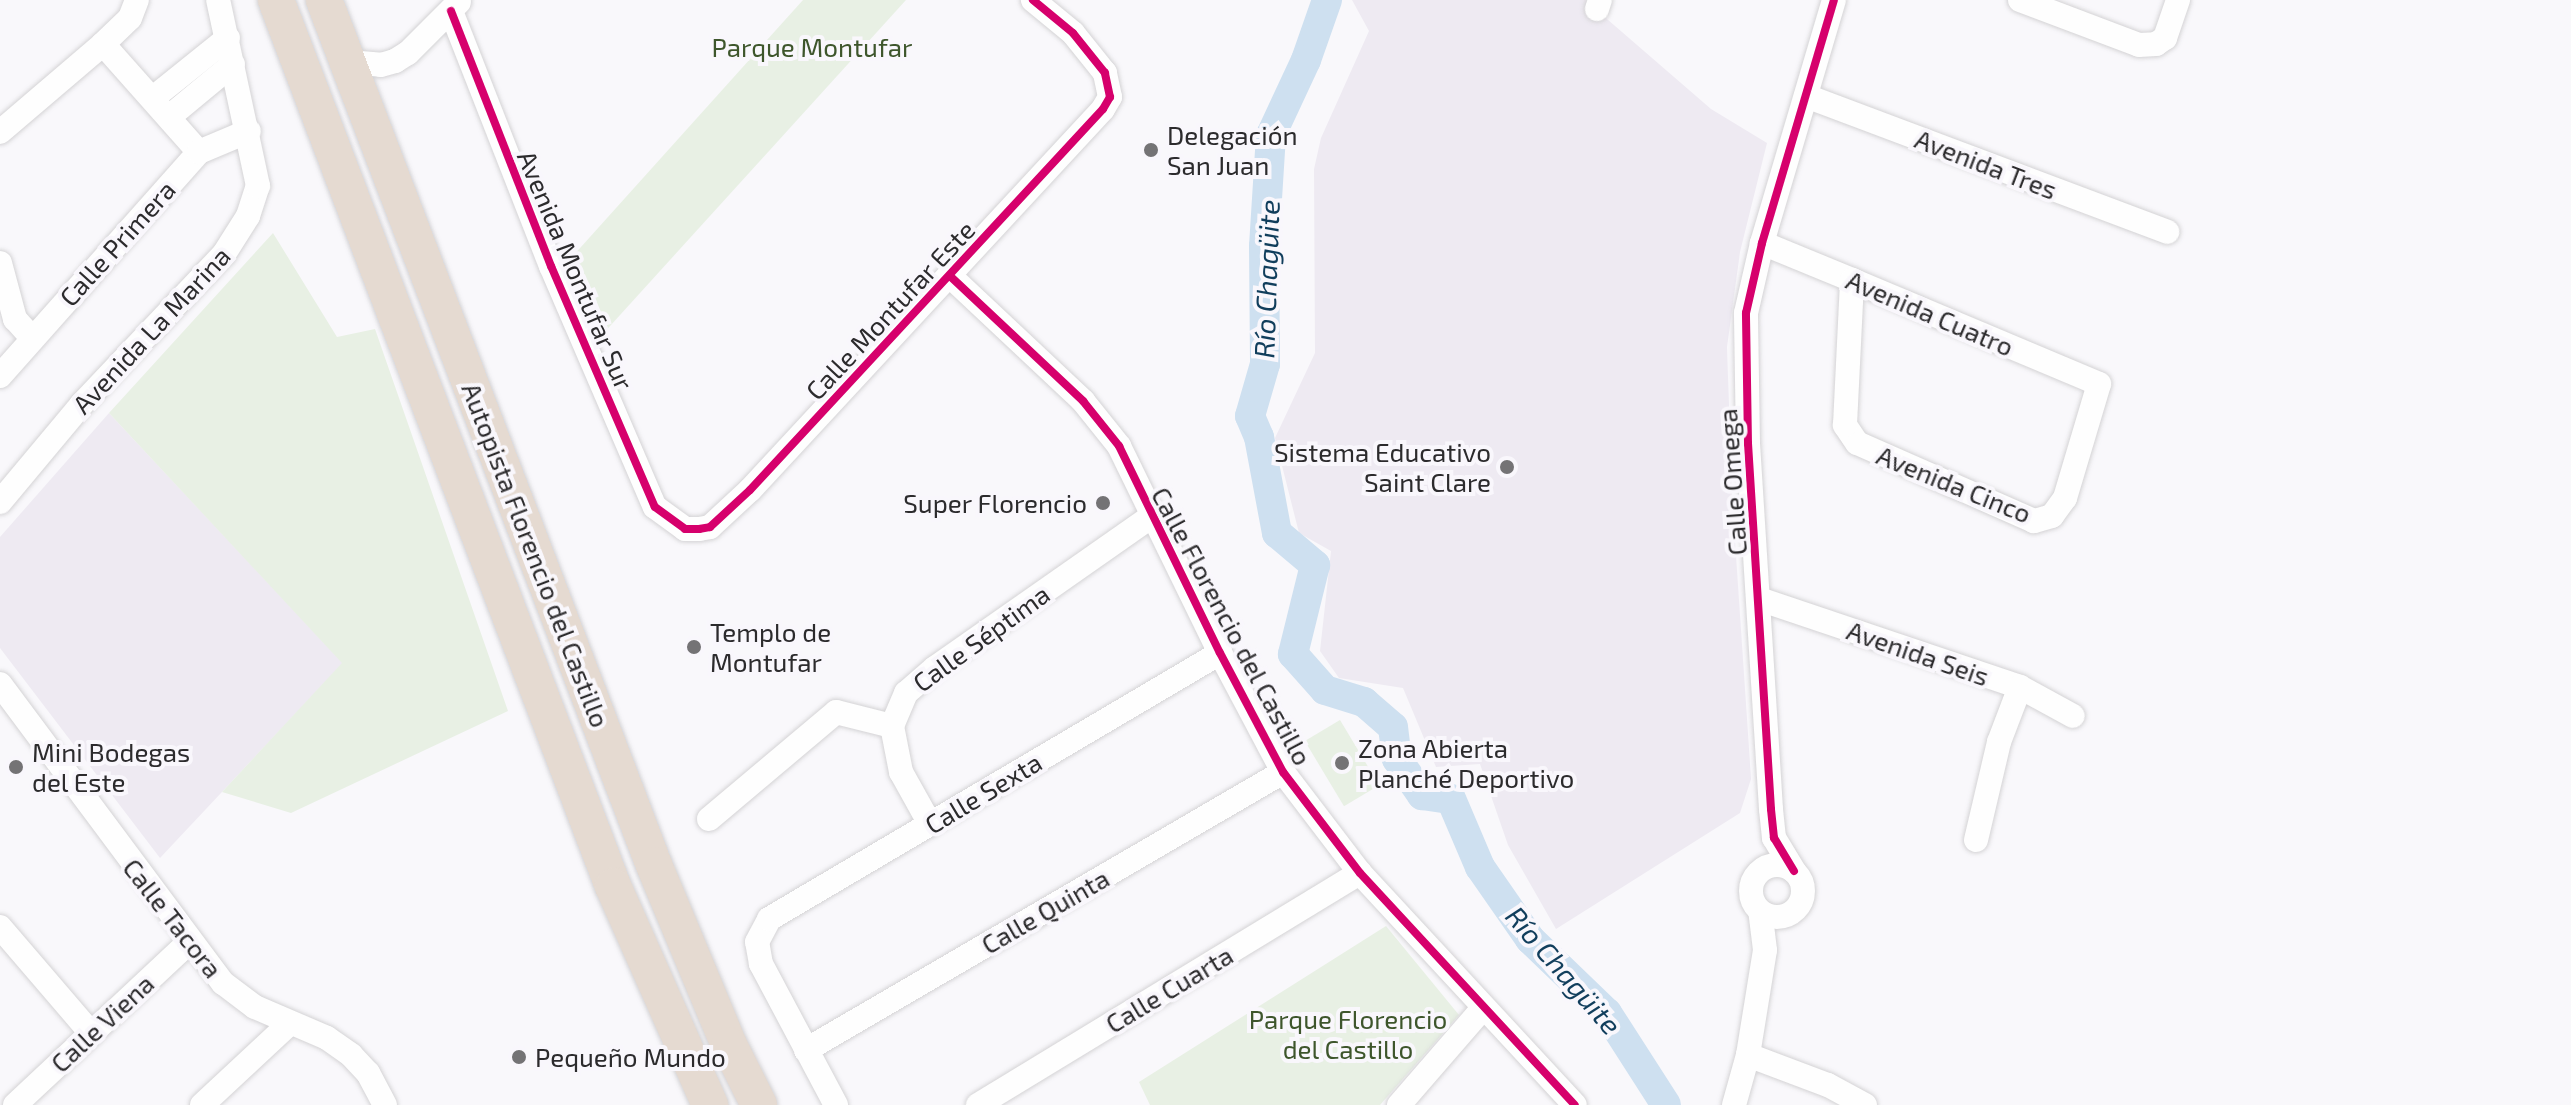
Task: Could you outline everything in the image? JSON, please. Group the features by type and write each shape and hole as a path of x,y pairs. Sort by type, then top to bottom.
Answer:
{"highway":[{"name":"Autopista Florencio del Castillo","path":"276,0 613,886 710,1105"},
{"name":"Autopista Florencio del Castillo","path":"324,0 649,851 729,1045 759,1105"}],"street":[{"path":"0,132 130,18 137,0"},
{"name":"Avenida La Marina","path":"0,502 81,405 224,254 248,216 258,186 249,131 218,0"},
{"name":"Calle Montufar Este","path":"685,529 710,527 724,515 950,276 1110,97 1105,73 1094,57 1073,33 1033,0"},
{"name":"Calle Omega","path":"1763,869 1774,838 1745,347 1751,283 1834,0"},
{"path":"2020,0 2139,45 2156,44 2165,38 2178,0"},
{"path":"349,62 381,65 395,61 408,53 455,6"},
{"name":"Avenida Montufar Sur","path":"455,6 534,224 655,507 685,529"},
{"path":"153,98 228,38"},
{"path":"103,44 199,152"},
{"path":"169,117 233,64"},
{"name":"Avenida Tres","path":"1806,96 2167,232"},
{"name":"Calle Primera","path":"0,376 199,152 249,131"},
{"name":"Avenida Cuatro","path":"1762,243 2099,384 2065,498 2052,516"},
{"path":"0,263 15,319 32,338"},
{"name":"Calle Florencio del Castillo","path":"950,276 1083,401 1119,446 1151,517 1283,772 1360,873 1571,1104"},
{"name":"Avenida Cinco","path":"1852,280 1845,425 1857,443 2034,521 2052,516"},
{"name":"Calle Séptima","path":"892,726 906,693 935,668 1151,517"},
{"name":"Avenida Seis","path":"1759,599 2020,687 2073,716"},
{"name":"Calle Sexta","path":"806,1050 761,964 757,942 769,919 1220,653"},
{"name":"Calle Tacora","path":"0,684 189,942 223,983 255,1007 327,1038 351,1055 368,1073 376,1101"},
{"path":"1976,840 1999,742 2020,687"},
{"path":"709,819 836,712 892,726 901,772 930,824"},
{"name":"Calle Quinta","path":"806,1050 1283,772"},
{"name":"Calle Omega","path":"1774,838 1794,871"},
{"path":"1734,1105 1748,1055 1765,950 1760,912 1751,895 1755,876 1763,869 1779,865 1794,871 1800,878 1803,896 1765,950"},
{"name":"Calle Cuarta","path":"978,1105 1360,873"},
{"path":"1760,912 1778,918 1787,916"},
{"path":"0,927 91,1033"},
{"name":"Calle Viena","path":"15,1105 189,942"},
{"path":"1399,1105 1483,1008"},
{"path":"202,1105 290,1023"},
{"path":"806,1050 836,1105"},
{"path":"1748,1055 1828,1085 1865,1105"}],"shaded area":[{"name":"Sistema Educativo Saint Clare","path":"1352,0 1585,0 1711,109 1767,143 1740,252 1727,347 1732,496 1751,779 1740,813 1556,929 1508,845 1480,764 1436,767 1403,688 1339,678 1320,651 1331,551 1299,533 1275,438 1315,353 1314,169 1321,138 1369,31"},
{"path":"109,413 343,663 160,858 0,648 0,537"}],"green space":[{"name":"Parque Montufar","path":"803,0 906,0 591,347 563,267"},
{"path":"273,233 337,337 375,329 508,711 291,813 222,792 342,663 109,413"},
{"name":"Zona Abierta Planché Deportivo","path":"1340,720 1379,785 1344,806 1305,741"},
{"name":"Parque Florencio del Castillo","path":"1386,926 1459,1015 1380,1105 1150,1105 1139,1082"}],"waterway":[{"name":"Río Chagüite","path":"1327,0 1306,60 1271,135 1264,246 1265,364 1250,416 1259,437 1277,533 1315,565 1293,654 1325,690 1364,702 1393,727 1397,759 1422,795 1451,799 1480,867 1530,939 1607,1013 1666,1105"}],"cycle path":[{"path":"451,11 551,266 655,507 685,529 699,529 710,527 750,490 1103,109 1110,97 1105,73 1073,33 1033,0"},
{"path":"1794,871 1774,838 1771,809 1748,444 1746,313 1762,243 1834,0"},
{"path":"950,276 1083,401 1119,446 1220,653 1283,772 1360,873 1575,1105"}],"place":[{"name":"Delegación San Juan","path":"1151,150"},
{"name":"Sistema Educativo Saint Clare","path":"1507,467"},
{"name":"Super Florencio","path":"1103,503"},
{"name":"Templo de Montufar","path":"694,647"},
{"name":"Zona Abierta Planché Deportivo","path":"1342,763"},
{"name":"Mini Bodegas del Este","path":"16,767"},
{"name":"Pequeño Mundo","path":"519,1057"}]}
